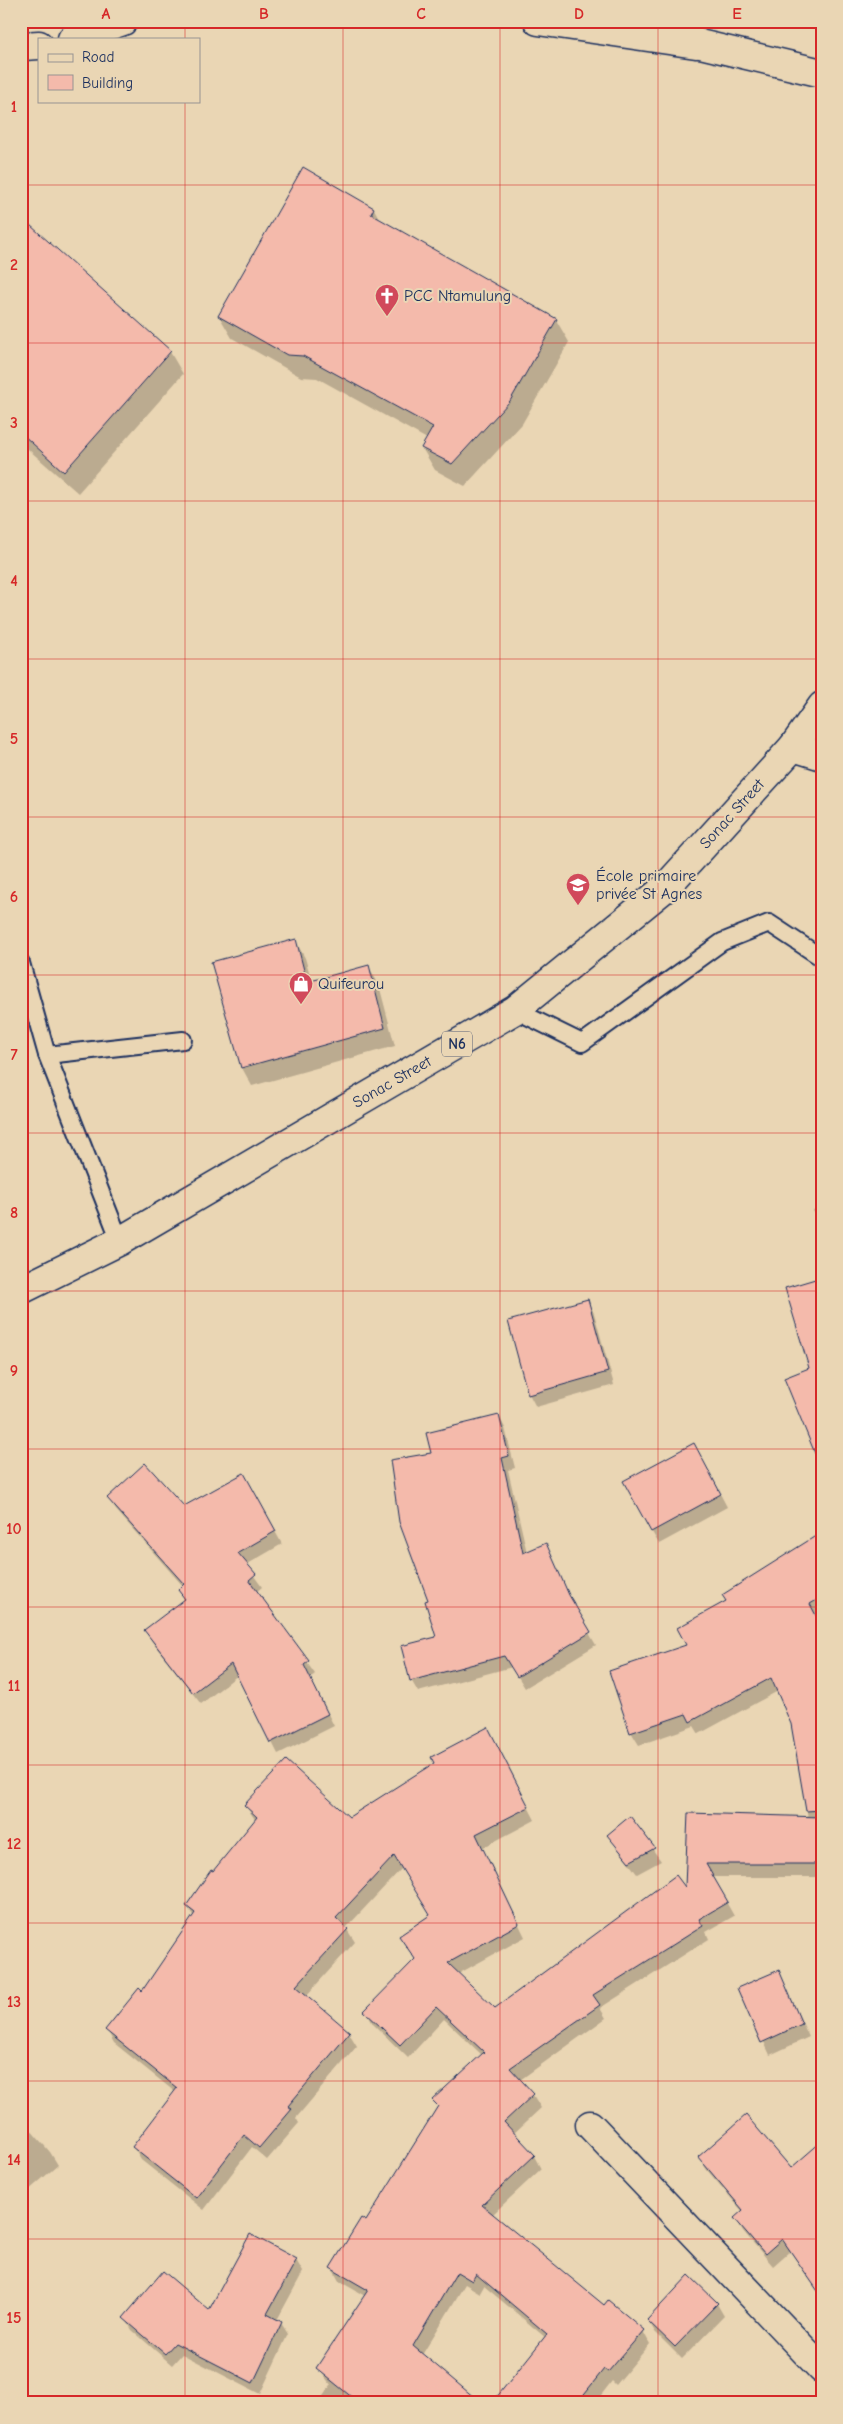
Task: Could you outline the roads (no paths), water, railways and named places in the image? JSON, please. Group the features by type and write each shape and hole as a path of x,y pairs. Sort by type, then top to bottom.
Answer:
{"main road":[{"path":"75,38 123,21"},
{"path":"538,21 700,44 822,73"},
{"path":"655,21 700,44"},
{"path":"21,44 23,46 38,45"},
{"name":"Sonac Street","path":"21,1290 120,1241 515,1010 665,888 793,746 822,706"},
{"path":"793,746 822,756"},
{"path":"590,2125 822,2369"}],"lane":[{"path":"515,1010 582,1044 722,942 769,923 822,958"},
{"path":"21,963 47,1055 120,1241"},
{"path":"47,1055 183,1040"}],"place":[{"name":"PCC Ntamulung","path":"387,317"},
{"name":"École primaire privée St Agnes","path":"578,906"},
{"name":"Quifeurou","path":"301,1005"}]}
